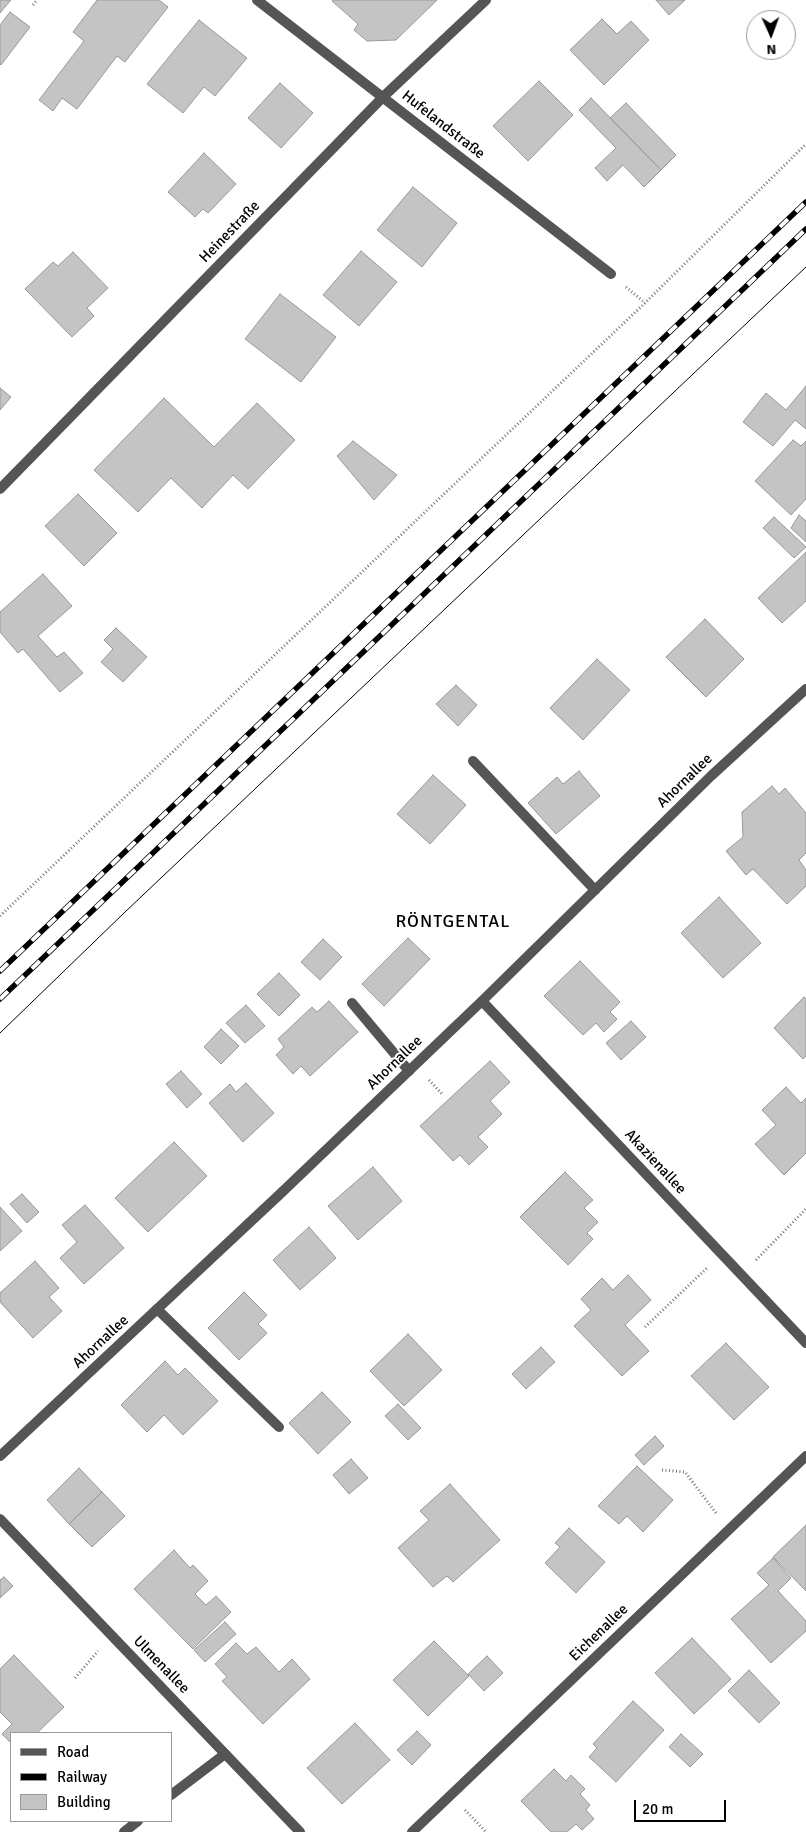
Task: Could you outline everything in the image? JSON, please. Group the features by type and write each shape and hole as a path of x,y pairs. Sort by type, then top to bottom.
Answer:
{"street":[{"name":"Hufelandstraße","path":"257,0 611,274"},
{"name":"Heinestraße","path":"0,489 383,97 486,0"},
{"name":"Ahornallee","path":"0,1456 409,1071 711,776 806,689"},
{"path":"473,761 595,890"},
{"name":"Akazienallee","path":"482,1001 806,1343"},
{"path":"352,1002 409,1071"},
{"path":"157,1309 279,1426"},
{"name":"Eichenallee","path":"412,1832 806,1456"},
{"name":"Ulmenallee","path":"0,1519 300,1832"},
{"path":"172,1794 225,1754"},
{"path":"124,1832 137,1822"}],"path":[{"path":"33,5 37,0"},
{"path":"0,916 637,310 806,144"},
{"path":"742,1275 806,1209"},
{"path":"645,1327 721,1253"},
{"path":"662,1470 685,1472 729,1530"},
{"path":"74,1678 111,1635"},
{"path":"452,1794 486,1832"}],"building":[{"path":"0,0 11,0 0,13"},
{"path":"97,0 159,0 168,7 125,62 117,56 77,109 62,98 53,111 39,100 84,41 73,32"},
{"path":"333,0 437,0 396,40 367,41 354,30 358,24"},
{"path":"656,0 685,0 669,15"},
{"path":"10,12 30,27 1,65 0,25"},
{"path":"602,19 617,34 631,21 649,40 604,85 570,50"},
{"path":"199,20 247,58 215,96 204,87 183,113 147,84"},
{"path":"539,81 573,115 528,161 493,126"},
{"path":"280,83 313,113 281,148 248,118"},
{"path":"591,98 661,170 644,187 623,165 607,181 595,168 616,148 579,110"},
{"path":"626,103 676,155 661,170 610,118"},
{"path":"204,153 236,184 208,213 203,209 195,217 168,192"},
{"path":"413,187 457,223 422,267 377,230"},
{"path":"361,251 397,282 359,326 323,295"},
{"path":"73,252 108,288 87,308 94,316 72,337 25,289 53,262 58,266"},
{"path":"280,294 336,337 301,382 245,339"},
{"path":"806,386 806,429 795,420 773,446 743,422 766,393 786,410"},
{"path":"0,388 11,397 0,410"},
{"path":"164,398 214,447 257,403 295,440 248,489 233,475 202,508 171,478 138,512 94,470"},
{"path":"793,440 801,446 806,441 806,499 791,515 755,481"},
{"path":"353,441 397,475 374,500 337,456"},
{"path":"78,494 117,533 84,566 45,526"},
{"path":"799,515 806,521 806,542 791,528"},
{"path":"774,517 806,547 794,558 763,528"},
{"path":"806,552 806,601 782,623 758,598"},
{"path":"43,574 72,606 38,636 57,657 64,652 83,673 60,692 23,649 18,653 0,632 0,612"},
{"path":"705,619 744,659 706,697 666,657"},
{"path":"116,628 147,657 123,682 101,662 113,649 104,640"},
{"path":"597,659 630,690 583,740 550,708"},
{"path":"456,685 477,705 458,726 436,704"},
{"path":"579,771 600,796 556,834 528,803 557,777 563,784"},
{"path":"433,775 466,805 430,844 397,814"},
{"path":"772,786 779,794 785,788 806,813 806,853 799,860 806,870 806,886 787,904 753,869 746,875 726,851 743,837 742,812"},
{"path":"719,897 761,943 723,978 681,933"},
{"path":"408,938 430,959 384,1006 362,984"},
{"path":"323,939 342,957 320,980 301,962"},
{"path":"580,961 620,1002 610,1012 617,1019 604,1032 596,1023 583,1035 544,996"},
{"path":"279,973 300,995 279,1016 257,994"},
{"path":"804,997 806,999 806,1056 803,1059 774,1028"},
{"path":"329,1001 358,1032 310,1076 301,1066 293,1074 276,1055 284,1047 278,1039 312,1007 317,1012"},
{"path":"246,1005 265,1026 245,1043 226,1023"},
{"path":"631,1021 646,1037 621,1060 606,1043"},
{"path":"221,1029 239,1046 221,1064 204,1047"},
{"path":"490,1061 510,1082 490,1101 502,1114 478,1137 488,1147 469,1165 460,1155 453,1161 420,1126"},
{"path":"181,1071 202,1094 187,1108 166,1084"},
{"path":"246,1083 274,1113 243,1142 209,1103 230,1084 236,1092"},
{"path":"786,1087 801,1103 806,1098 806,1153 784,1175 755,1144 776,1125 762,1110"},
{"path":"174,1142 207,1176 148,1232 115,1198"},
{"path":"373,1167 402,1201 358,1240 328,1206"},
{"path":"565,1172 593,1200 584,1208 598,1222 587,1233 593,1239 568,1265 520,1217"},
{"path":"22,1194 39,1212 27,1223 10,1204"},
{"path":"85,1205 124,1248 84,1284 60,1258 77,1242 62,1225"},
{"path":"0,1207 22,1231 0,1251"},
{"path":"309,1227 336,1258 300,1290 273,1260"},
{"path":"35,1261 59,1288 49,1297 62,1311 33,1338 0,1302 0,1293"},
{"path":"628,1275 651,1300 625,1325 649,1351 622,1376 574,1326 591,1310 581,1299 602,1278 613,1290"},
{"path":"244,1292 267,1315 258,1324 267,1333 239,1360 208,1328"},
{"path":"408,1334 442,1370 404,1406 370,1371"},
{"path":"726,1343 769,1387 734,1420 691,1376"},
{"path":"541,1347 555,1362 526,1389 512,1374"},
{"path":"165,1361 178,1375 185,1368 218,1401 183,1435 164,1415 147,1432 121,1405"},
{"path":"322,1392 351,1422 318,1454 289,1423"},
{"path":"398,1404 421,1428 408,1440 385,1416"},
{"path":"655,1436 664,1446 644,1465 635,1455"},
{"path":"351,1459 368,1478 349,1494 333,1475"},
{"path":"637,1466 673,1500 643,1532 627,1516 619,1524 598,1506"},
{"path":"79,1468 102,1492 69,1524 47,1500"},
{"path":"450,1484 500,1540 453,1582 447,1576 433,1587 398,1548 429,1520 420,1511"},
{"path":"102,1492 125,1516 92,1547 69,1524"},
{"path":"806,1525 806,1591 773,1557"},
{"path":"569,1528 605,1562 576,1593 545,1563 560,1547 555,1543"},
{"path":"174,1550 190,1568 193,1565 208,1581 195,1594 206,1605 216,1596 231,1612 193,1649 134,1589"},
{"path":"773,1558 791,1578 778,1591 806,1621 806,1631 771,1663 731,1619 769,1585 757,1573"},
{"path":"4,1577 13,1586 0,1598 0,1580"},
{"path":"225,1622 236,1634 205,1662 194,1650"},
{"path":"692,1638 731,1679 694,1714 655,1673"},
{"path":"434,1641 469,1676 428,1716 393,1680"},
{"path":"236,1643 247,1654 256,1647 279,1672 292,1659 310,1679 263,1724 222,1681 227,1677 215,1664"},
{"path":"14,1655 64,1707 38,1732 10,1732 10,1742 2,1734 12,1724 0,1712 0,1669"},
{"path":"487,1656 503,1673 484,1691 468,1674"},
{"path":"749,1670 780,1703 759,1723 728,1691"},
{"path":"633,1701 664,1730 616,1782 589,1757 597,1748 593,1744"},
{"path":"355,1723 390,1760 342,1804 307,1768"},
{"path":"417,1731 431,1745 412,1765 397,1750"},
{"path":"681,1734 703,1754 690,1767 669,1747"},
{"path":"554,1769 566,1781 571,1775 585,1789 580,1794 590,1805 586,1810 594,1819 582,1830 576,1824 567,1832 551,1832 521,1801"}],"tram line":[{"path":"0,1033 124,913 806,267"}],"railway":[{"path":"0,971 806,202"},
{"path":"0,999 806,229"}],"district":[{"name":"RÖNTGENTAL","path":"453,922"}]}
